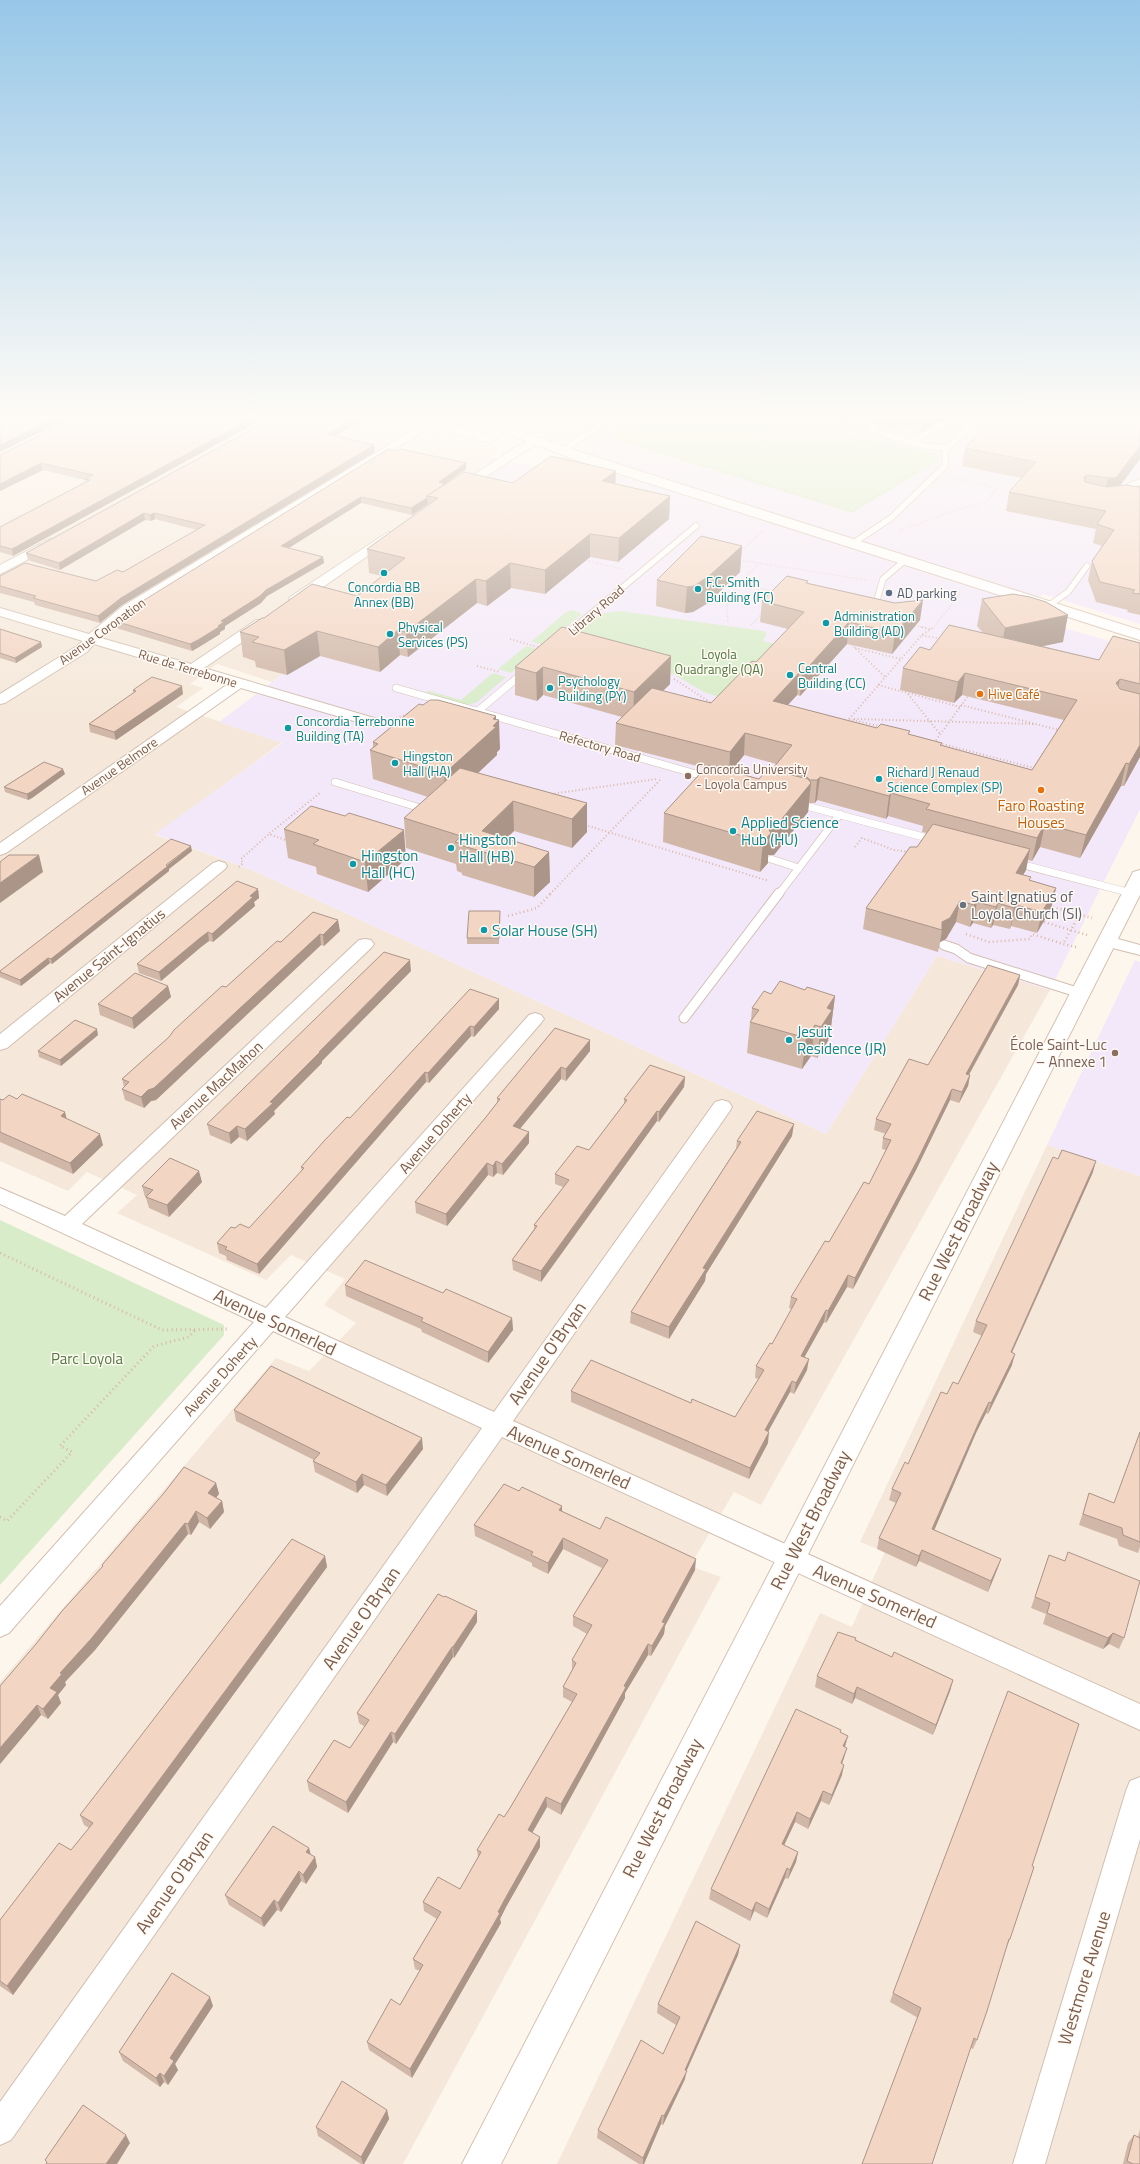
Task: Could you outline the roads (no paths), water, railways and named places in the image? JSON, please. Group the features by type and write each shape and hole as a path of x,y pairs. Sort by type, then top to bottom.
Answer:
{"street":[{"name":"Avenue Coronation","path":"0,700 82,648 103,628 128,609 279,516"},
{"path":"765,516 1140,635"},
{"path":"284,606 401,528"},
{"path":"0,570 62,536"},
{"name":"Rue de Terrebonne","path":"0,612 376,723"},
{"path":"193,669 272,615"},
{"name":"Avenue Belmore","path":"0,850 238,683"},
{"name":"Avenue Saint-Ignatius","path":"0,1044 219,866"},
{"name":"Rue West Broadway","path":"481,2164 1140,876"},
{"path":"1107,941 1140,950"},
{"name":"Avenue MacMahon","path":"67,1226 365,944"},
{"name":"Avenue Doherty","path":"0,1625 271,1320 535,1019"},
{"name":"Avenue O'Bryan","path":"0,2129 722,1107"},
{"name":"Avenue Somerled","path":"0,1195 497,1424 1140,1717"},
{"name":"Westmore Avenue","path":"1029,2164 1140,1792"}],"lane":[{"path":"852,544 892,516"},
{"name":"Library Road","path":"550,650 696,526"},
{"path":"872,615 883,580 904,561"},
{"path":"1048,606 1068,592 1086,566"},
{"path":"478,711 528,668"},
{"name":"Refectory Road","path":"396,688 719,780"},
{"path":"335,782 433,812"},
{"path":"810,806 943,843"},
{"path":"684,1018 840,814"},
{"path":"771,859 799,868"},
{"path":"1010,861 1131,893"},
{"path":"944,946 956,949 969,958 1080,993"}],"place":[{"name":"Concordia BB Annex (BB)","path":"384,573"},
{"name":"F.C. Smith Building (FC)","path":"698,589"},
{"name":"AD parking","path":"889,593"},
{"name":"Administration Building (AD)","path":"826,623"},
{"name":"Physical Services (PS)","path":"390,634"},
{"name":"Central Building (CC)","path":"790,675"},
{"name":"Psychology Building (PY)","path":"550,688"},
{"name":"Hive Café","path":"980,694"},
{"name":"Concordia Terrebonne Building (TA)","path":"288,728"},
{"name":"Hingston Hall (HA)","path":"395,763"},
{"name":"Concordia University - Loyola Campus","path":"688,776"},
{"name":"Richard J Renaud Science Complex (SP)","path":"879,779"},
{"name":"Faro Roasting Houses","path":"1041,790"},
{"name":"Applied Science Hub (HU)","path":"733,831"},
{"name":"Hingston Hall (HB)","path":"451,848"},
{"name":"Hingston Hall (HC)","path":"353,864"},
{"name":"Saint Ignatius of Loyola Church (SI)","path":"963,905"},
{"name":"Solar House (SH)","path":"484,930"},
{"name":"Jesuit Residence (JR)","path":"789,1040"},
{"name":"École Saint-Luc – Annexe 1","path":"1115,1053"}],"park label":[{"name":"Loyola Quadrangle (QA)","path":"719,662"},
{"name":"Parc Loyola","path":"87,1358"}]}
